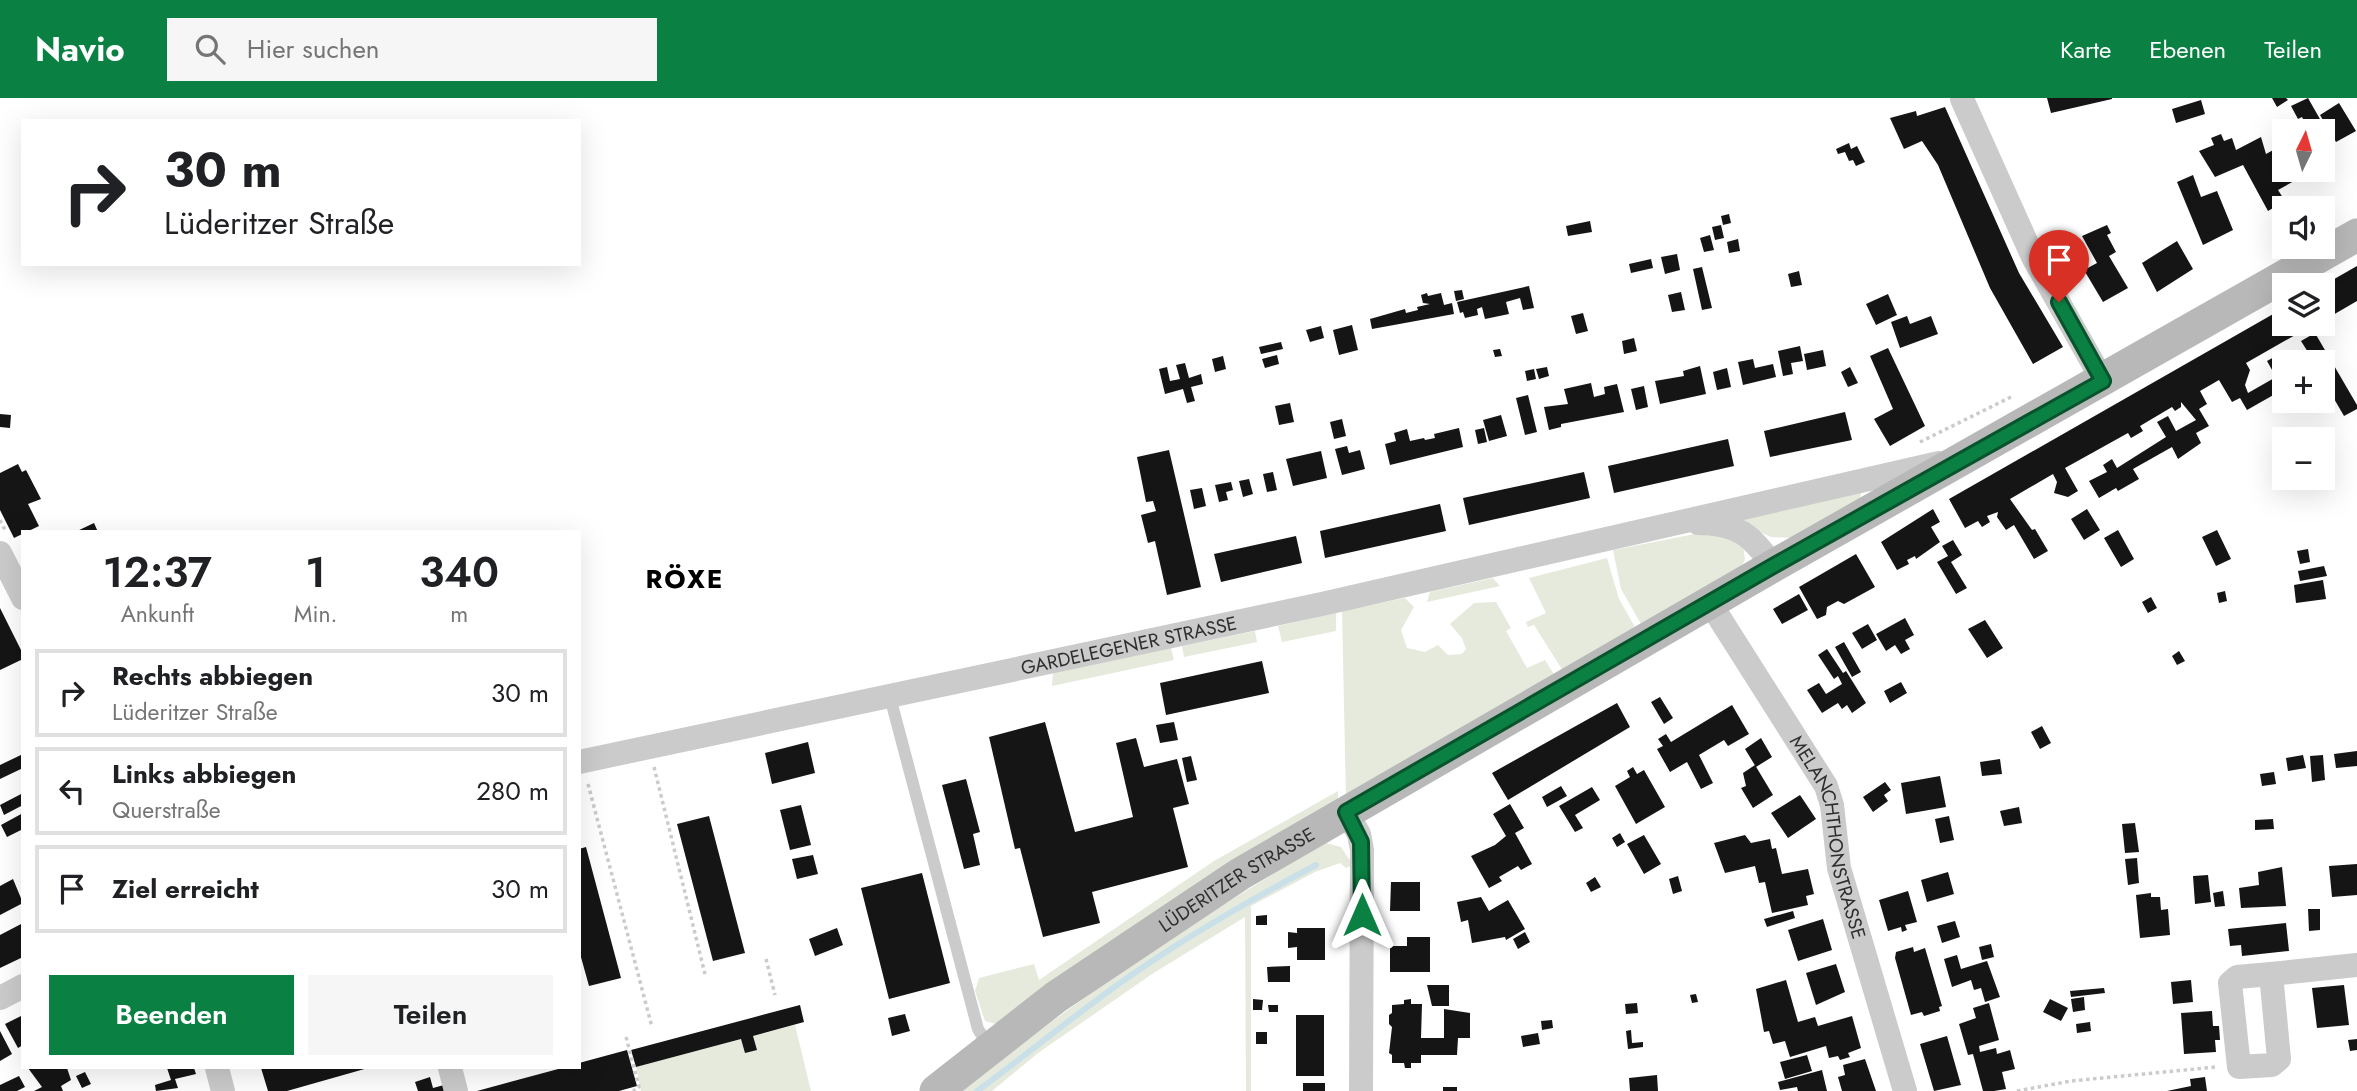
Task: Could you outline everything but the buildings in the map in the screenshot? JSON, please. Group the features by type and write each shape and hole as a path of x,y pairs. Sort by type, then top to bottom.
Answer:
{"main road":[{"name":"LÜDERITZER STRASSE","path":"936,1091 989,1047 1178,912 1773,566 2357,235"}],"street":[{"path":"1962,99 2034,257 2103,381"},
{"name":"GARDELEGENER STRASSE","path":"581,762 1322,604 1967,457"},
{"name":"GARDELEGENER STRASSE","path":"1676,522 1724,526 1748,534 1773,566"},
{"path":"0,553 21,594"},
{"name":"MELANCHTHONSTRASSE","path":"1710,603 1826,786 1832,805 1839,868 1905,1091"},
{"path":"1346,812 1359,834 1362,850 1361,1091"},
{"path":"2271,974 2279,1059 2272,1065 2246,1068 2236,1065 2230,983 2237,977 2357,965"},
{"path":"0,998 21,987"},
{"path":"217,1069 223,1091"},
{"path":"450,1069 456,1091"}],"lane":[{"path":"890,697 978,1029 989,1047"}],"path":[{"path":"1915,444 2021,393"},
{"path":"650,748 705,974"},
{"path":"581,762 652,1027"},
{"path":"766,959 775,995"},
{"path":"626,1037 639,1087 633,1091"},
{"path":"2017,1091 2071,1082 2236,1065"}],"shaded area":[{"path":"1861,492 1860,500 1794,538 1771,537 1742,524 1741,517"},
{"path":"1695,534 1728,538 1743,544 1745,560 1741,567 1641,624 1621,589 1613,550"},
{"path":"1607,558 1619,599 1635,627 1563,671 1534,625 1528,627 1526,622 1546,613 1529,578"},
{"path":"1493,578 1500,586 1427,602 1430,592"},
{"path":"1405,598 1414,607 1401,630 1407,648 1425,652 1438,645 1448,655 1462,654 1466,649 1462,638 1450,624 1474,603 1496,602 1511,628 1506,631 1527,668 1545,660 1555,676 1346,798 1342,611"},
{"path":"1336,613 1336,631 1282,642 1278,626"},
{"path":"1255,631 1257,642 1184,657 1182,646"},
{"path":"1171,648 1174,660 1052,686 1053,673"},
{"path":"1338,791 1338,801 999,1025 985,1021 975,991 979,978 1034,964 1039,980 1214,861"},
{"path":"1326,843 1341,847 1353,865 1346,868 1340,863 1315,872 1251,906 1251,1091 1246,1091 1245,917 1152,974 1038,1053 992,1091 961,1091 1139,960"},
{"path":"795,1025 811,1091 641,1091 636,1067"}],"waterway":[{"path":"977,1091 1158,957 1224,916 1316,865"}],"district":[{"name":"RÖXE","path":"685,579"}],"route":[{"path":"1362,915 1361,842 1346,812 1773,566 2103,381 2059,302"}]}
